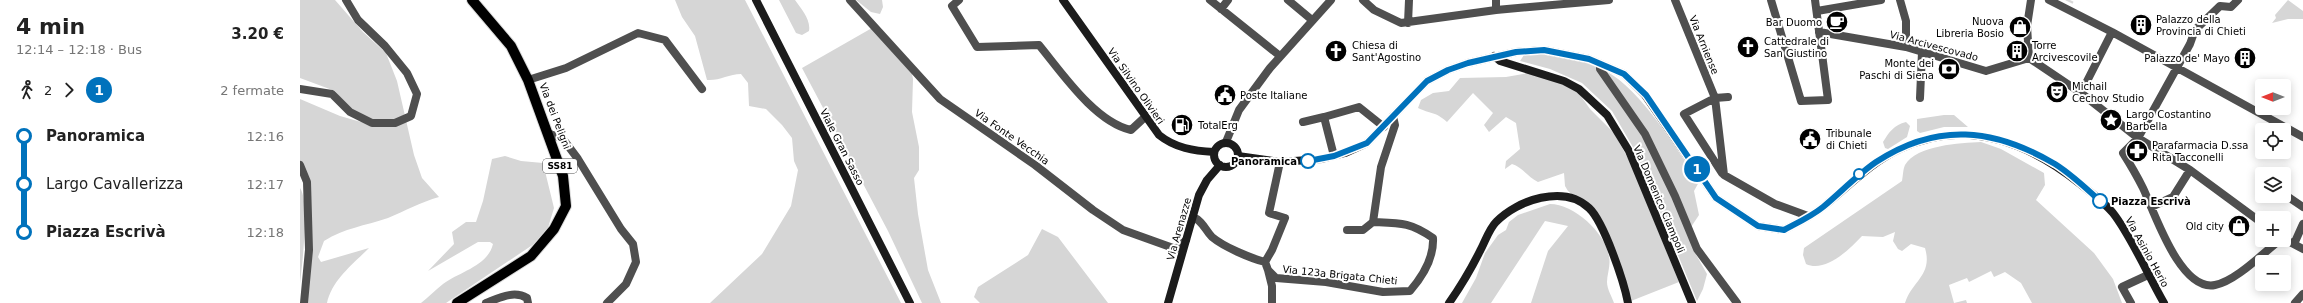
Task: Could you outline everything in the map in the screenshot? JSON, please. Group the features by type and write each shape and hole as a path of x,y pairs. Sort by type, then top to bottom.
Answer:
{"main road":[{"name":"Via dei Peligni","path":"462,302 531,256 554,230 566,206 563,176 550,134 528,80 511,46 472,0"}],"street":[{"path":"300,88 332,94 350,112 372,123 395,123 411,116 417,94 407,73 385,46 358,20 346,0"},
{"name":"Viale Gran Sasso","path":"756,0 910,303"},
{"name":"Via Fonte Vecchia","path":"850,0 940,99 1035,165 1093,210 1124,230 1176,249 1186,240"},
{"path":"959,0 952,6 977,47 1038,45 1078,92 1111,123 1131,130 1145,117"},
{"name":"Via Silvino Olivieri","path":"1064,0 1159,135 1173,144 1188,150 1214,152"},
{"path":"1210,0 1280,56"},
{"path":"1221,9 1228,0"},
{"path":"1288,0 1312,20"},
{"path":"1226,142 1236,116 1251,93 1280,56 1332,0"},
{"path":"1363,0 1374,10 1401,23 1496,10 1609,0"},
{"path":"1408,23 1409,0"},
{"path":"1496,0 1496,10"},
{"name":"Via Arniense","path":"1674,0 1715,98 1724,175"},
{"path":"1771,0 1801,101 1828,100 1815,0"},
{"path":"1816,12 1881,0"},
{"path":"1900,0 1906,21 1906,47"},
{"path":"2031,0 2027,26 2029,58 2081,93 2138,138 2190,170 2255,218"},
{"path":"2050,0 2067,5 2112,32 2303,137"},
{"path":"2238,0 2231,7 2220,6 2195,30 2190,44 2138,138 2124,153 2143,188 2162,234 2183,267 2197,284 2214,286 2227,281 2271,247"},
{"name":"Via Arcivescovado","path":"1819,32 1906,47 1986,71 2029,58"},
{"path":"2081,93 2112,32"},
{"path":"528,80 566,68 638,34 665,40 702,89"},
{"path":"1238,156 1280,162 1314,160 1334,156 1367,143 1427,81 1438,74 1494,56 1516,52 1544,50 1589,59 1624,74 1646,95 1716,198 1758,226 1784,230 1808,216"},
{"path":"1920,98 1922,52"},
{"name":"Via Domenico Ciampoli","path":"1494,56 1500,61 1548,75 1579,89 1607,115 1629,151 1692,303"},
{"path":"1600,64 1600,69 1645,134 1675,196 1697,249 1737,303"},
{"path":"1728,97 1715,98 1684,114 1724,175 1775,204 1808,216"},
{"path":"1303,122 1359,107 1384,127"},
{"path":"1324,116 1334,156"},
{"path":"1373,222 1381,167 1395,125 1393,116"},
{"name":"Via Asinio Herio","path":"1808,216 1822,208 1856,177 1877,161 1900,148 1945,134 1960,133 2008,142 2056,165 2112,212 2164,303"},
{"path":"550,134 563,139 578,158 621,229 633,244 636,262 626,284 607,303"},
{"path":"1226,142 1234,145 1238,156 1232,166 1220,166 1215,160 1214,152 1217,146 1226,142"},
{"path":"1192,217 1199,220 1213,237 1240,252 1265,262 1272,250 1285,218 1269,213 1280,162"},
{"path":"300,165 307,182 308,250 304,303"},
{"name":"Via Arenazze","path":"1168,303 1192,217 1203,186 1220,166"},
{"path":"2151,208 2173,197 2190,170"},
{"path":"1449,303 1465,280 1495,222 1511,209 1534,199 1548,196 1579,200 1590,208 1599,222 1625,290 1628,303"},
{"path":"2291,199 2303,207"},
{"name":"Via 123a Brigata Chieti","path":"1268,270 1276,278 1356,286 1383,292 1410,291 1419,281 1434,251 1433,238 1417,227 1400,223 1373,222 1363,230 1347,230"},
{"path":"2294,244 2303,224"},
{"path":"2291,242 2303,249"},
{"name":"Via 123a Brigata Chieti","path":"1265,262 1272,286 1272,303"},
{"path":"2131,303 2122,287 2148,275"},
{"path":"2295,303 2303,294"},
{"path":"486,303 508,295 522,295 527,298 528,303"}],"shaded area":[{"path":"300,0 335,0 363,32 386,53 397,81 414,155 422,178 439,197 388,218 339,233 324,241 318,257 321,262 369,248 338,280 333,287 327,303 306,303 306,177 300,161 300,99 340,116 361,122 335,91 300,78"},
{"path":"675,0 745,0 901,303 710,303 762,254 791,206 798,170 794,161 792,138 782,125 766,109 749,106 748,83 741,74 707,80 695,36 682,17"},
{"path":"779,0 795,0 807,18 809,31 802,35 796,33"},
{"path":"856,0 882,0 883,7 880,14 871,12"},
{"path":"2288,0 2303,11 2303,19 2288,19 2272,23 2276,18 2275,15"},
{"path":"872,28 912,74 912,112 919,147 919,170 914,178 918,214 928,270 941,303 922,303 888,231 802,68"},
{"path":"1532,54 1570,58 1589,63 1606,71 1619,80 1645,106 1680,153 1699,182 1694,191 1699,215 1691,227 1694,251 1707,274 1703,289 1697,301 1634,149 1612,111 1582,83 1550,69 1520,61 1524,55"},
{"path":"1529,73 1557,81 1578,92 1590,109 1614,133 1630,162 1679,282 1631,301 1600,219 1568,191 1565,186 1564,173 1538,182 1519,167 1512,164 1505,169 1506,161 1520,149 1516,123 1506,117 1489,132 1484,125 1493,113 1473,93 1447,122 1436,114 1418,108 1421,100 1433,93 1449,91 1460,78 1506,77"},
{"path":"1954,115 1968,127 1944,127 1920,133 1917,131 1917,119"},
{"path":"1906,122 1910,126 1907,137 1888,149 1885,148 1883,142 1890,132 1898,125"},
{"path":"1981,142 2001,149 2044,173 2045,185 2036,200 2094,253 2113,279 2122,303 2032,303 2021,283 2005,272 1994,277 1991,271 1969,282 1967,278 1949,285 1954,303 1905,303 1908,295 1924,271 1927,257 1925,248 1911,244 1902,251 1898,249 1893,241 1895,232 1883,237 1862,236 1836,259 1821,265 1813,266 1806,264 1803,255 1804,248 1902,181 1905,165 1911,158 1919,153 1951,144"},
{"path":"505,156 521,161 543,163 554,208 547,231 534,244 446,303 421,303 443,284 479,263 490,252 493,244 490,242 478,242 428,271 454,244 452,232 466,222 476,222 483,201 492,159"},
{"path":"300,188 303,195 305,220 304,249 300,284"},
{"path":"1550,204 1559,205 1578,214 1602,239 1607,248 1610,263 1607,285 1614,303 1531,303 1548,251 1568,226 1545,221 1491,303 1462,303 1476,278 1485,253 1498,235 1506,230 1509,222 1518,215"},
{"path":"1042,229 1058,237 1108,303 980,303 974,297 978,287 1028,255"},
{"path":"1966,300 1967,303 1954,303"}],"bus line":[{"name":"1","path":"1308,161 1345,153 1367,143 1427,81 1438,74 1482,59 1516,52 1544,50 1589,59 1624,74 1646,95 1716,198 1736,213 1758,226 1784,230 1822,208 1856,177 1877,161 1900,148 1945,134 1960,133 1988,137 2008,142 2056,165 2100,201"}],"place":[{"name":"Bar Duomo","path":"1837,22"},
{"name":"Palazzo della Provincia di Chieti","path":"2141,25"},
{"name":"Nuova Libreria Bosio","path":"2020,27"},
{"name":"Cattedrale di San Giustino","path":"1748,47"},
{"name":"Chiesa di Sant'Agostino","path":"1336,51"},
{"name":"Torre Arcivescovile","path":"2017,51"},
{"name":"Palazzo de' Mayo","path":"2245,58"},
{"name":"Monte dei Paschi di Siena","path":"1949,69"},
{"name":"Michail Cechov Studio","path":"2057,92"},
{"name":"Poste Italiane","path":"1225,95"},
{"name":"Largo Costantino Barbella","path":"2111,120"},
{"name":"TotalErg","path":"1182,125"},
{"name":"Tribunale di Chieti","path":"1810,139"},
{"name":"Parafarmacia D.ssa Rita Tacconelli","path":"2137,151"},
{"name":"Panoramica","path":"1308,161"},
{"name":"Piazza Escrivà","path":"2100,201"},
{"name":"Old city","path":"2239,226"}]}
